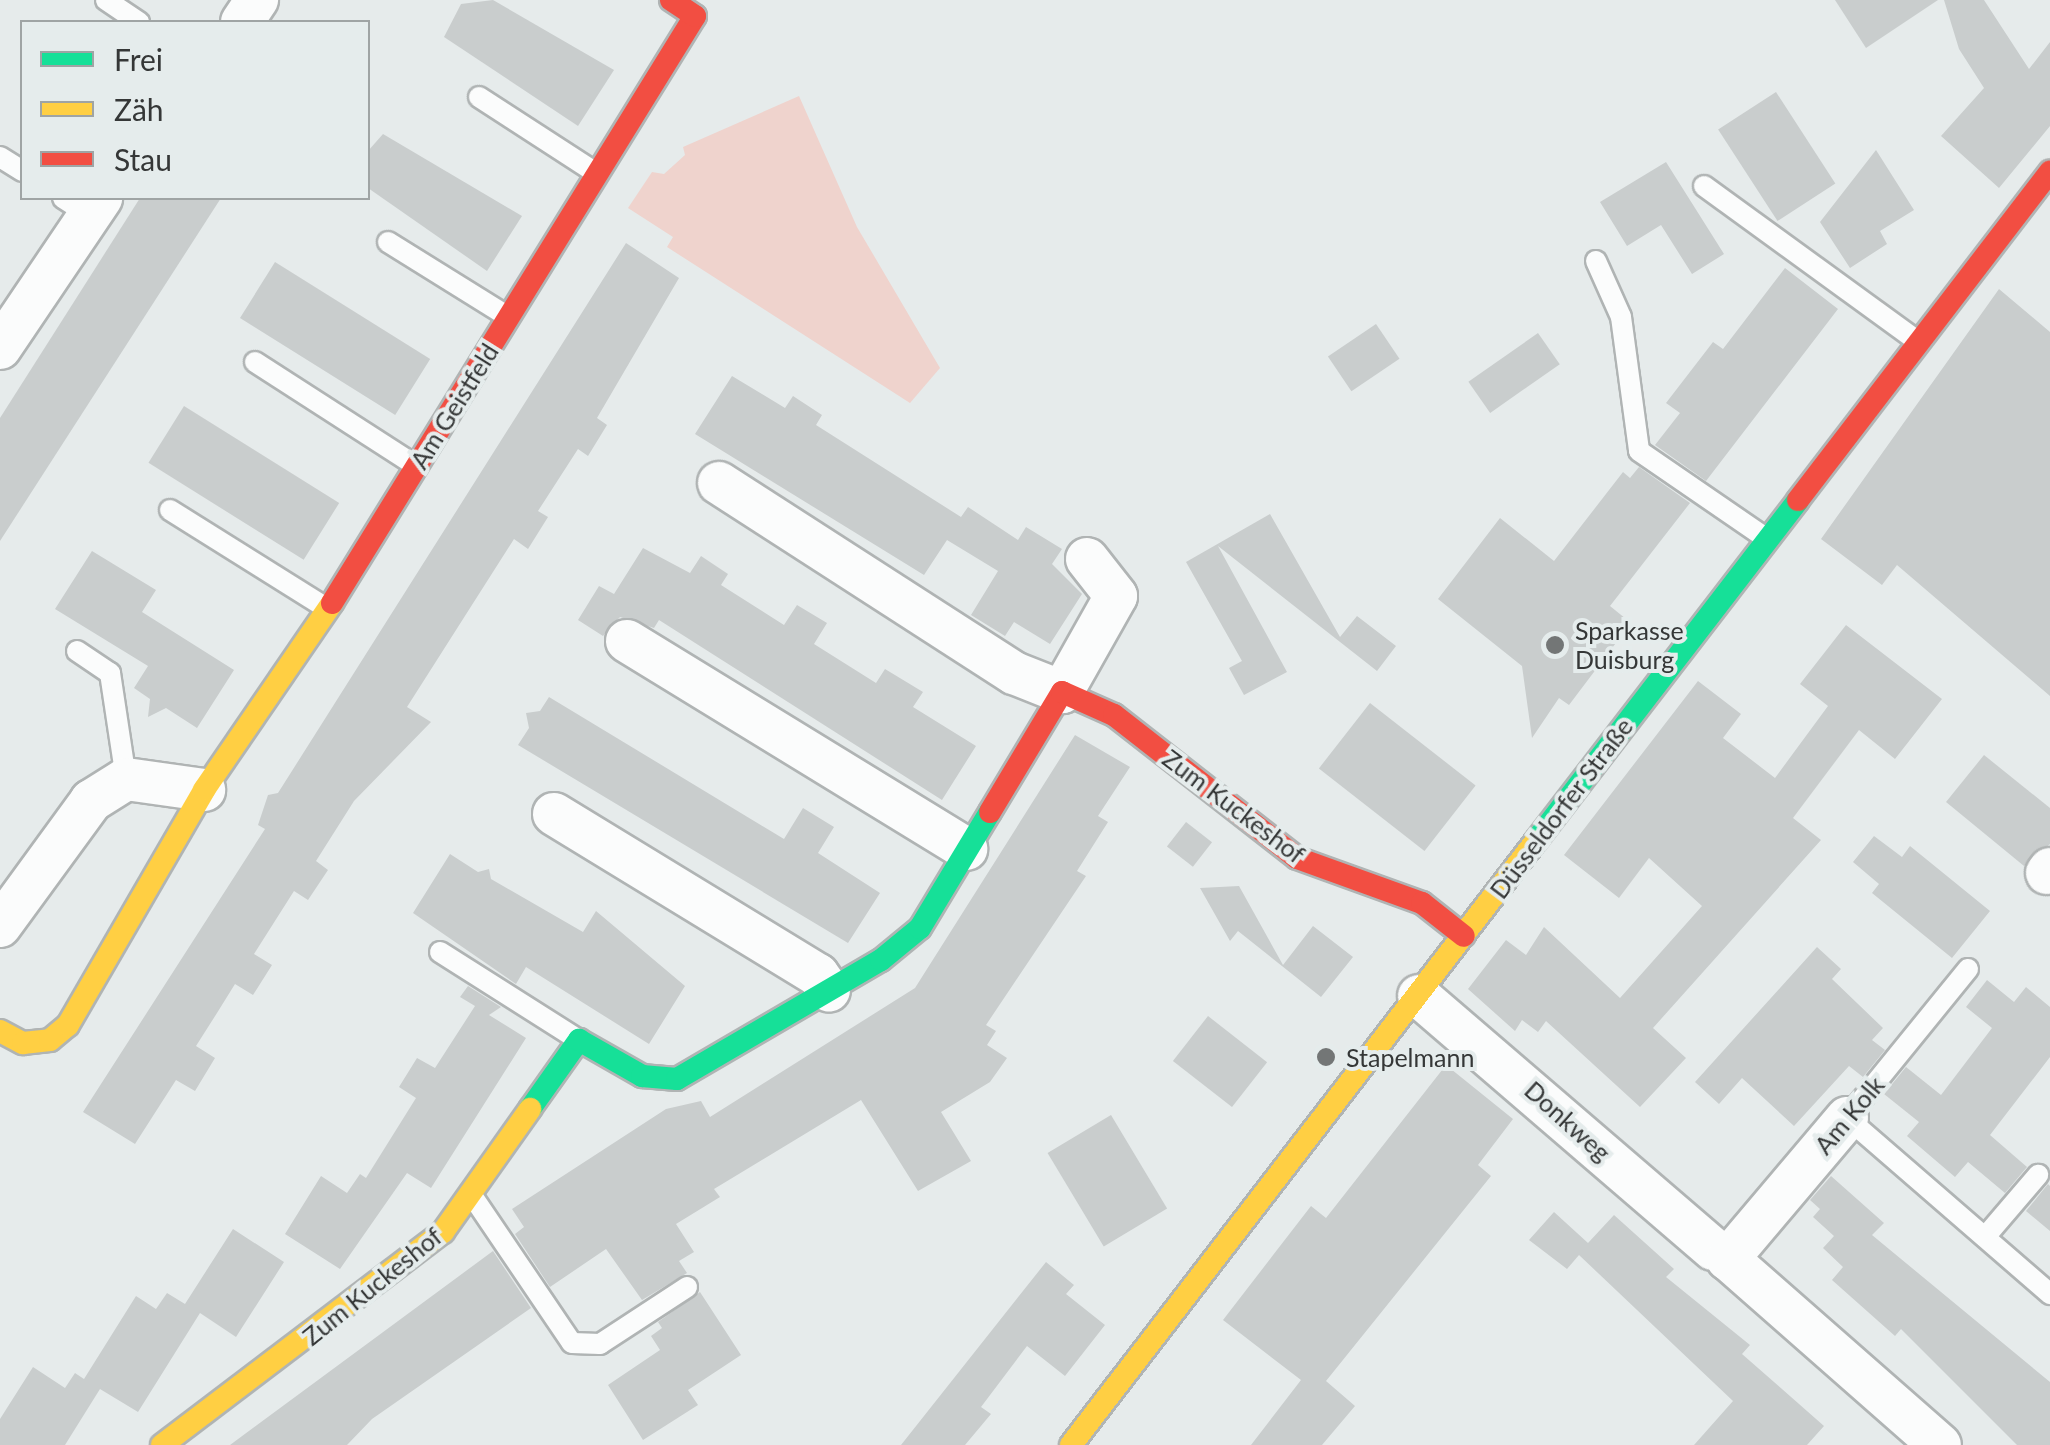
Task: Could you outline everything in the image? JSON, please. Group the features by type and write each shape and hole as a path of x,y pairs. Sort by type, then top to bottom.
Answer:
{"street":[{"name":"Am Geistfeld","path":"0,1031 23,1043 50,1040 68,1025 204,790 328,609 696,16 671,0"},
{"name":"Düsseldorfer Straße","path":"1071,1445 1420,996 1764,537 2050,172"},
{"path":"0,348 84,203"},
{"name":"Zum Kuckeshof","path":"719,483 1014,673 1114,715 1296,858 1422,904 1464,936"},
{"path":"579,1040 642,1076 676,1079 829,991 920,928 1116,596 1088,560"},
{"path":"628,641 966,850"},
{"path":"0,926 91,801 126,779 204,790"},
{"path":"554,814 818,975 829,991"},
{"name":"Donkweg","path":"1420,996 1940,1445"},
{"name":"Zum Kuckeshof","path":"162,1445 403,1268 472,1195 579,1040"},
{"name":"Am Kolk","path":"1720,1254 1847,1118"}],"lane":[{"path":"106,0 136,20"},
{"path":"479,97 597,174"},
{"path":"1704,186 1918,341"},
{"path":"388,242 508,318"},
{"path":"1596,260 1621,317 1639,450 1764,537"},
{"path":"255,362 416,466"},
{"path":"170,510 328,609"},
{"path":"77,651 110,673 126,779"},
{"path":"440,952 579,1040"},
{"name":"Am Kolk","path":"1847,1118 1968,968"},
{"path":"1847,1118 2050,1294"},
{"path":"1985,1237 2038,1174"},
{"path":"472,1195 572,1343 600,1344 687,1287"}],"shaded area":[{"path":"799,96 857,227 940,368 910,403 667,247 673,237 628,208 652,172 664,174 685,155 683,147"}],"building":[{"path":"493,0 614,70 578,126 444,37 461,4"},
{"path":"1835,0 1938,0 1866,48"},
{"path":"1944,0 1984,0 2029,69 2050,42 2050,126 1999,188 1941,136 1984,88 1959,49"},
{"path":"1776,92 1835,183 1777,221 1718,130"},
{"path":"383,134 522,216 487,271 370,189 370,149"},
{"path":"1876,150 1914,210 1880,231 1887,244 1850,268 1820,222"},
{"path":"1666,162 1724,254 1692,274 1661,225 1627,246 1600,202"},
{"path":"139,200 220,200 0,541 0,418"},
{"path":"626,243 679,278 597,418 607,425 588,456 578,449 538,511 548,517 528,549 514,539 407,707 431,722 354,801 316,861 328,870 308,900 294,891 254,954 272,965 253,995 235,984 196,1046 215,1058 195,1091 176,1080 135,1144 83,1112 265,829 258,825 268,795 278,793"},
{"path":"275,262 430,359 395,415 240,318"},
{"path":"1785,268 1838,309 1706,481 1655,445 1680,413 1666,403 1713,342 1723,349"},
{"path":"1999,289 2050,332 2050,696 1897,565 1882,585 1821,539"},
{"path":"1376,324 1399,359 1351,391 1328,356"},
{"path":"1538,333 1560,364 1490,413 1468,382"},
{"path":"732,376 785,408 793,396 822,415 816,425 961,517 968,507 1018,540 1026,527 1062,549 1052,564 1082,594 1050,644 1014,622 1005,636 971,615 998,571 947,540 924,575 695,434"},
{"path":"184,406 339,503 304,560 148,463"},
{"name":"Sparkasse Duisburg","path":"1639,467 1690,503 1610,606 1631,623 1569,705 1559,698 1532,738 1522,666 1438,599 1500,518 1554,561 1623,472 1630,478"},
{"path":"1270,514 1340,637 1357,616 1396,646 1377,671 1218,546 1287,672 1244,695 1229,668 1242,661 1186,562"},
{"path":"643,548 690,573 701,556 728,574 721,585 784,625 797,605 827,623 814,644 876,683 885,669 923,692 913,707 976,746 942,800 659,620 654,628 620,617 603,636 578,620 599,586 614,594"},
{"path":"92,551 156,590 142,612 234,670 197,728 166,708 148,717 150,699 134,688 148,666 55,609"},
{"path":"1846,625 1942,699 1895,759 1859,730 1793,818 1821,840 1653,1028 1686,1058 1640,1107 1546,1021 1538,1032 1522,1020 1515,1031 1468,989 1506,940 1526,955 1544,927 1620,998 1702,906 1649,858 1619,898 1564,855 1698,681 1741,714 1723,738 1775,778 1828,706 1800,684"},
{"path":"549,697 784,839 803,808 834,827 818,853 880,893 848,943 518,745 529,728 526,713 540,711"},
{"path":"1370,703 1476,785 1424,851 1319,768"},
{"path":"1075,735 1130,767 1098,816 1108,822 1077,871 1086,876 986,1025 996,1031 987,1045 1007,1058 990,1082 941,1112 971,1161 918,1191 861,1100 714,1189 720,1197 676,1224 694,1252 679,1261 687,1273 642,1300 606,1249 550,1287 515,1234 524,1227 512,1209 666,1109 701,1101 710,1117 915,988"},
{"path":"1984,755 2050,808 2050,844 2024,866 1946,802"},
{"path":"1186,822 1212,842 1193,867 1167,846"},
{"path":"1874,836 1902,857 1910,846 1990,911 1952,958 1872,893 1879,884 1853,862"},
{"path":"450,854 478,872 489,869 491,879 583,932 596,911 685,986 649,1044 526,967 516,984 413,913"},
{"path":"1239,886 1283,965 1313,926 1353,957 1321,997 1238,931 1230,941 1200,888"},
{"path":"1817,947 1841,969 1832,979 1883,1028 1872,1040 1885,1050 1863,1077 1849,1066 1794,1126 1742,1078 1719,1104 1695,1082"},
{"path":"1987,980 2014,1002 2026,987 2050,1007 2050,1057 1990,1135 2027,1167 2005,1193 1968,1162 1955,1177 1907,1136 1919,1122 1884,1094 1906,1067 1941,1095 1992,1028 1966,1007"},
{"path":"468,986 501,1007 489,1015 526,1038 431,1188 407,1173 340,1269 285,1234 321,1176 347,1193 360,1174 366,1178 416,1098 399,1087 417,1058 435,1068 475,1006 460,997"},
{"path":"1208,1016 1267,1062 1232,1107 1173,1061"},
{"path":"1446,1065 1513,1119 1478,1165 1491,1176 1326,1381 1355,1406 1322,1445 1251,1445 1301,1380 1223,1320 1311,1206 1326,1218"},
{"path":"1111,1115 1167,1208 1104,1247 1048,1153"},
{"path":"1831,1176 1884,1223 1872,1235 2050,1382 2050,1445 2017,1445 1901,1329 1895,1336 1832,1280 1843,1267 1823,1248 1834,1236 1813,1217 1820,1209 1810,1200"},
{"path":"2050,1186 2050,1231 2026,1211"},
{"path":"1554,1212 1588,1243 1614,1215 1674,1269 1666,1277 1750,1345 1742,1354 1824,1426 1807,1445 1694,1445 1733,1401 1579,1255 1567,1269 1529,1240"},
{"path":"233,1229 284,1262 236,1337 200,1313 138,1412 100,1389 65,1445 0,1445 0,1419 33,1367 65,1388 75,1373 84,1379 136,1296 156,1309 167,1293 185,1304"},
{"path":"493,1251 531,1308 372,1419 347,1445 230,1445"},
{"path":"1046,1262 1074,1285 1066,1294 1105,1325 1065,1376 1027,1346 981,1407 991,1414 965,1445 901,1445"},
{"path":"700,1292 741,1355 688,1390 698,1405 643,1440 608,1385 660,1350 651,1336 662,1328 658,1322"}],"traffic: fast":[{"path":"1535,842 1798,500"},
{"path":"530,1109 579,1040 642,1076 677,1079 881,960 920,928 990,812"}],"traffic: slow":[{"path":"0,1031 23,1043 50,1040 68,1025 204,790 332,603"},
{"path":"1071,1445 1535,842"},
{"path":"162,1445 443,1232 530,1109"}],"traffic: jam":[{"path":"332,603 695,16 671,0"},
{"path":"1798,500 2050,172"},
{"path":"990,812 1062,692 1114,715 1297,858 1422,903 1464,936"}],"place":[{"name":"Sparkasse Duisburg","path":"1555,645"},
{"name":"Stapelmann","path":"1326,1057"}]}
